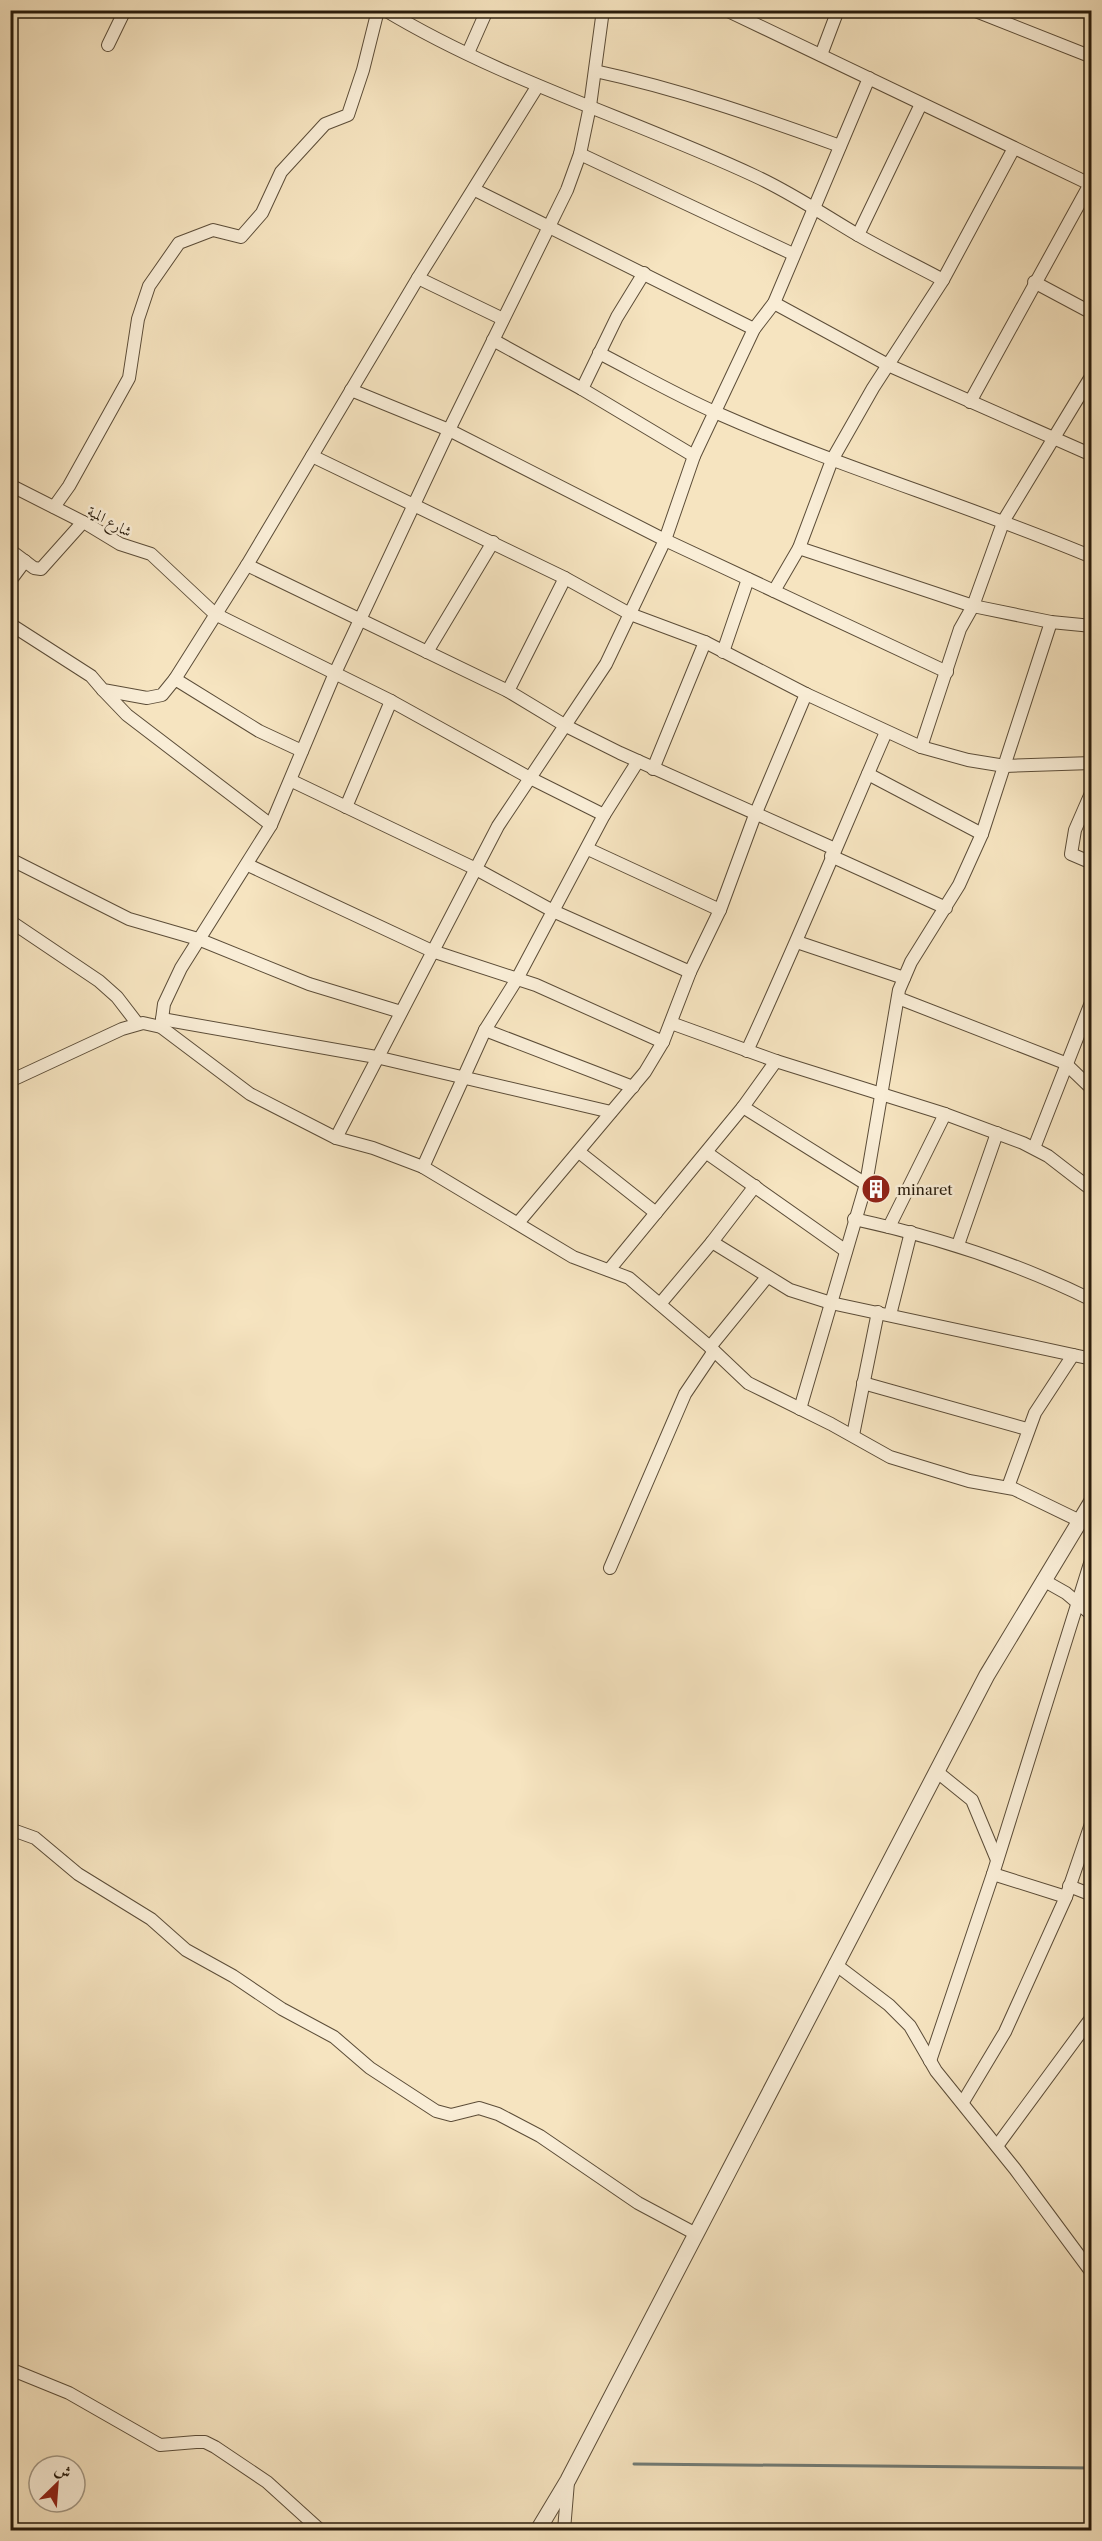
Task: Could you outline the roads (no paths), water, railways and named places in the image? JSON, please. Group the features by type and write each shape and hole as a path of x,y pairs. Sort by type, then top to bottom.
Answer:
{"street":[{"path":"108,45 125,10"},
{"path":"54,507 69,486 129,378 138,319 149,286 179,243 213,230 241,237 262,213 281,172 324,124 348,115 363,70 378,10"},
{"path":"385,10 537,87 590,106 753,175 813,206 858,235 943,280"},
{"path":"468,52 487,10"},
{"path":"162,1023 170,990 198,939 248,865 292,782 302,751 335,673 449,430 567,190 580,154 590,106 603,10"},
{"path":"726,10 1091,185 1034,282 970,402"},
{"path":"821,55 838,10"},
{"path":"973,10 1092,57"},
{"path":"595,71 658,84 717,102 840,146"},
{"path":"336,1138 498,825 606,664 665,540 694,456 754,329 774,303 813,206 869,78"},
{"path":"104,690 147,698 162,695 176,679 247,565 418,278 475,190 537,87"},
{"path":"858,235 921,104"},
{"path":"774,591 799,548 832,460 888,365 943,280 1014,148"},
{"path":"580,154 793,254"},
{"path":"475,190 754,329"},
{"path":"582,388 644,273"},
{"path":"418,278 503,319"},
{"path":"1034,282 1092,313"},
{"path":"774,303 888,365 1092,455"},
{"path":"493,340 582,388 694,456"},
{"path":"599,353 715,412 832,460 1004,520 1092,556"},
{"path":"921,747 960,629 973,606 1004,520 1030,473 1055,439 1092,375"},
{"path":"351,390 449,430 665,540 947,672"},
{"path":"312,456 566,578 630,614 705,642 806,694 921,747 960,758 1005,766 1092,764"},
{"name":"شارع المية","path":"10,485 83,522 120,544 151,554 215,614 391,701 530,778 604,815"},
{"path":"10,550 34,568 41,569 83,522"},
{"path":"427,652 493,542"},
{"path":"799,548 973,606 1051,622 1090,622"},
{"path":"10,581 25,561"},
{"path":"247,565 508,691 566,726 946,908"},
{"path":"508,691 566,578"},
{"path":"723,651 748,579"},
{"path":"800,1408 866,1184 898,998 904,978 911,962 946,908 982,834 1051,622"},
{"path":"10,624 91,676 127,715 271,825"},
{"path":"654,769 705,642"},
{"path":"176,679 259,731 302,751"},
{"path":"518,1223 633,1087 663,1042 690,972 720,910 755,815 806,694"},
{"path":"346,807 391,701"},
{"path":"747,1051 797,942 886,732"},
{"path":"423,1167 485,1030 517,979 604,815 638,761"},
{"path":"868,774 982,834"},
{"path":"292,782 476,869 553,911 690,972"},
{"path":"1092,791 1075,830 1071,854 1092,863"},
{"path":"588,849 720,910"},
{"path":"10,859 121,916 198,939 309,984 401,1012"},
{"path":"248,865 432,951 517,979 663,1042"},
{"path":"10,921 99,981 117,997 137,1023"},
{"path":"797,942 904,978"},
{"path":"898,998 1065,1062 1092,1089"},
{"path":"1034,1148 1065,1062 1087,1025 1092,1000"},
{"path":"10,1081 137,1023 162,1023 376,1057 611,1113"},
{"path":"162,1023 240,1088 336,1138 373,1148 423,1167 585,1263 629,1278 748,1383 853,1435 890,1457 977,1483 1008,1487 1080,1521"},
{"path":"671,1023 776,1062 945,1114 997,1133 1034,1148 1092,1190"},
{"path":"485,1030 633,1087"},
{"path":"609,1270 707,1153 776,1062"},
{"path":"743,1107 866,1184"},
{"path":"890,1227 945,1114"},
{"path":"958,1245 997,1133"},
{"path":"579,1152 656,1213"},
{"path":"707,1153 846,1251"},
{"path":"660,1304 755,1186"},
{"path":"854,1219 958,1245 1019,1267 1092,1300"},
{"path":"853,1435 863,1383 911,1232"},
{"path":"712,1242 790,1290 831,1303 1092,1359"},
{"path":"610,1568 685,1394 712,1349 767,1276"},
{"path":"1008,1487 1027,1429 1040,1401 1073,1355"},
{"path":"863,1383 1027,1429"},
{"path":"538,2530 568,2480 758,2119 835,1964 987,1675 1092,1501"},
{"path":"930,2061 993,1874 1060,1660 1075,1603 1092,1557"},
{"path":"1043,1580 1058,1587 1092,1615"},
{"path":"936,1771 972,1800 997,1860"},
{"path":"963,2102 1005,2032 1067,1891 1092,1821"},
{"path":"10,1829 35,1838 78,1874 152,1919 186,1950 233,1976 282,2009 334,2037 370,2068 436,2111 451,2115 479,2108 498,2114 540,2136 638,2203 696,2234"},
{"path":"993,1874 1067,1891 1092,1894"},
{"path":"835,1964 901,2016 910,2026 930,2061 1088,2258 1092,2273"},
{"path":"997,2146 1091,2019"},
{"path":"10,2368 69,2393 160,2445 205,2442 215,2447 267,2482 320,2530"},
{"path":"564,2530 568,2480"}],"waterway":[{"path":"634,2464 1092,2468"},
{"path":"10,2518 28,2530"}],"place":[{"name":"minaret","path":"876,1189"}]}
